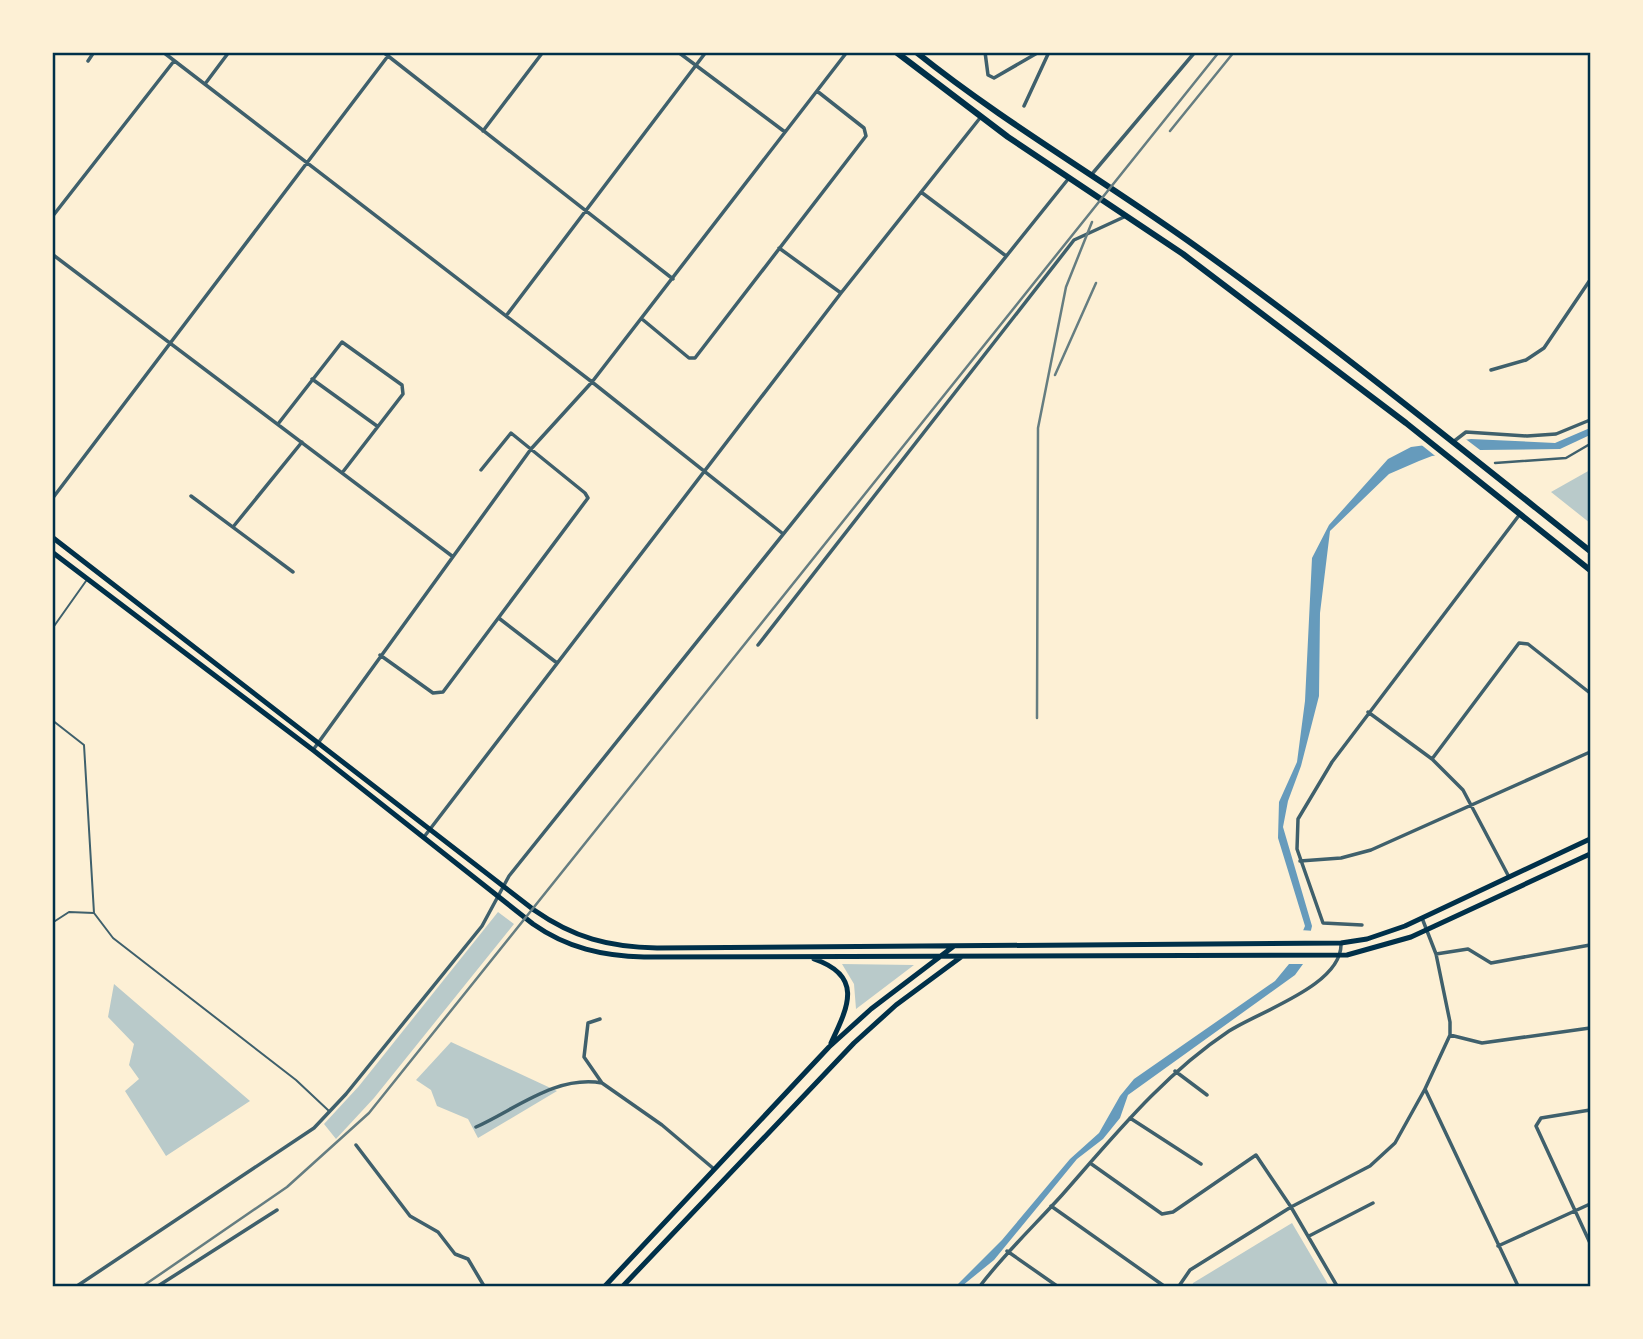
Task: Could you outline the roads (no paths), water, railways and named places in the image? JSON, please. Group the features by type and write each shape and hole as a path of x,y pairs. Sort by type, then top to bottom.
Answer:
{"main road":[{"path":"896,52 980,118 1183,254 1406,422 1591,570"},
{"path":"916,52 986,106 1189,241 1381,386 1591,551"},
{"path":"1373,398 1381,386"},
{"path":"52,537 503,886 562,928 609,945 1052,946 1341,943 1380,936 1591,839"},
{"path":"52,552 313,750 554,938 599,953 644,957 1342,955 1380,948 1427,931 1591,854"},
{"path":"900,946 900,957"},
{"path":"954,946 961,957"},
{"path":"605,1286 829,1047 870,1009 954,946"},
{"path":"1052,946 1052,956"},
{"path":"804,957 833,967 848,988 847,1010 829,1047"},
{"path":"623,1286 883,1015 961,957"},
{"path":"776,1105 786,1114"},
{"path":"663,1226 672,1234"},
{"path":"632,1257 642,1266"}],"street":[{"path":"88,61 94,52"},
{"path":"163,52 592,382 782,533"},
{"path":"205,84 229,52"},
{"path":"383,52 390,54 673,279"},
{"path":"484,131 544,52"},
{"path":"678,52 785,132"},
{"path":"506,316 706,52"},
{"path":"313,750 531,449 592,382 847,52"},
{"path":"985,52 990,78 998,78 1039,52"},
{"path":"1024,106 1049,52"},
{"path":"1090,176 1195,52"},
{"path":"52,499 390,54"},
{"path":"52,217 174,61"},
{"path":"642,319 689,358 695,358 866,136 864,128 817,91"},
{"path":"424,838 704,470 920,191 980,118"},
{"path":"76,1286 294,1144 330,1112 482,926 503,886 782,533 1069,178"},
{"path":"920,191 1006,256"},
{"path":"758,645 1074,240 1116,223 1126,215"},
{"path":"779,248 841,293"},
{"path":"52,254 452,556"},
{"path":"1491,370 1525,360 1544,348 1591,280"},
{"path":"277,424 338,344 348,343 404,389 342,472"},
{"path":"312,379 377,426"},
{"path":"1453,442 1466,432 1556,435 1591,420"},
{"path":"380,655 438,694 443,692 587,498 585,493 508,433 481,470"},
{"path":"233,527 302,442"},
{"path":"1495,463 1566,458 1591,444"},
{"path":"191,496 293,572"},
{"path":"1362,925 1323,923 1297,849 1298,819 1332,762 1368,712 1520,514"},
{"path":"499,619 558,663"},
{"path":"1432,759 1523,642 1591,694"},
{"path":"1368,712 1432,759 1463,790 1474,806 1509,877"},
{"path":"1300,861 1341,858 1371,850 1591,752"},
{"path":"1179,1286 1190,1270 1291,1207 1384,1156 1425,1089 1450,1035 1450,1022 1436,954 1422,918"},
{"path":"980,1286 1007,1251 1175,1071 1230,1030 1313,985 1328,974 1342,955 1341,943"},
{"path":"1436,954 1468,949 1491,963 1591,945"},
{"path":"600,1019 588,1023 584,1057 602,1083 662,1125 716,1170"},
{"path":"1450,1035 1482,1043 1591,1028"},
{"path":"1175,1071 1207,1096"},
{"path":"476,1127 566,1084 590,1081 602,1083"},
{"path":"1425,1089 1518,1286"},
{"path":"1591,1110 1541,1118 1536,1126 1591,1243"},
{"path":"1129,1118 1201,1164"},
{"path":"356,1145 410,1216 438,1232 455,1254 468,1259 484,1286"},
{"path":"1090,1163 1162,1213 1173,1212 1256,1155 1309,1236 1337,1286"},
{"path":"1309,1236 1373,1203"},
{"path":"1499,1246 1591,1204"},
{"path":"1051,1206 1164,1286"},
{"path":"158,1286 277,1210"},
{"path":"1007,1251 1057,1286"}],"lane":[{"path":"52,629 96,570"},
{"path":"52,720 84,748 94,913 113,938 296,1080 330,1112"},
{"path":"52,923 69,912 94,913"}],"water":[{"path":"1590,428 1590,435 1560,449 1480,450 1432,456 1419,461 1389,474 1330,531 1320,613 1319,696 1283,827 1312,926 1303,964 1295,975 1128,1095 1120,1118 1103,1139 1077,1159 994,1260 962,1286 956,1286 1002,1240 1070,1159 1099,1133 1120,1096 1134,1079 1275,981 1289,964 1305,926 1278,838 1279,802 1297,762 1305,701 1312,558 1329,525 1388,459 1411,447 1471,439 1555,443"}],"railway":[{"path":"143,1286 287,1187 369,1113 1219,52"},
{"path":"1170,131 1234,52"},
{"path":"1037,718 1038,428 1066,287 1092,222"},
{"path":"1055,375 1096,283"}]}
